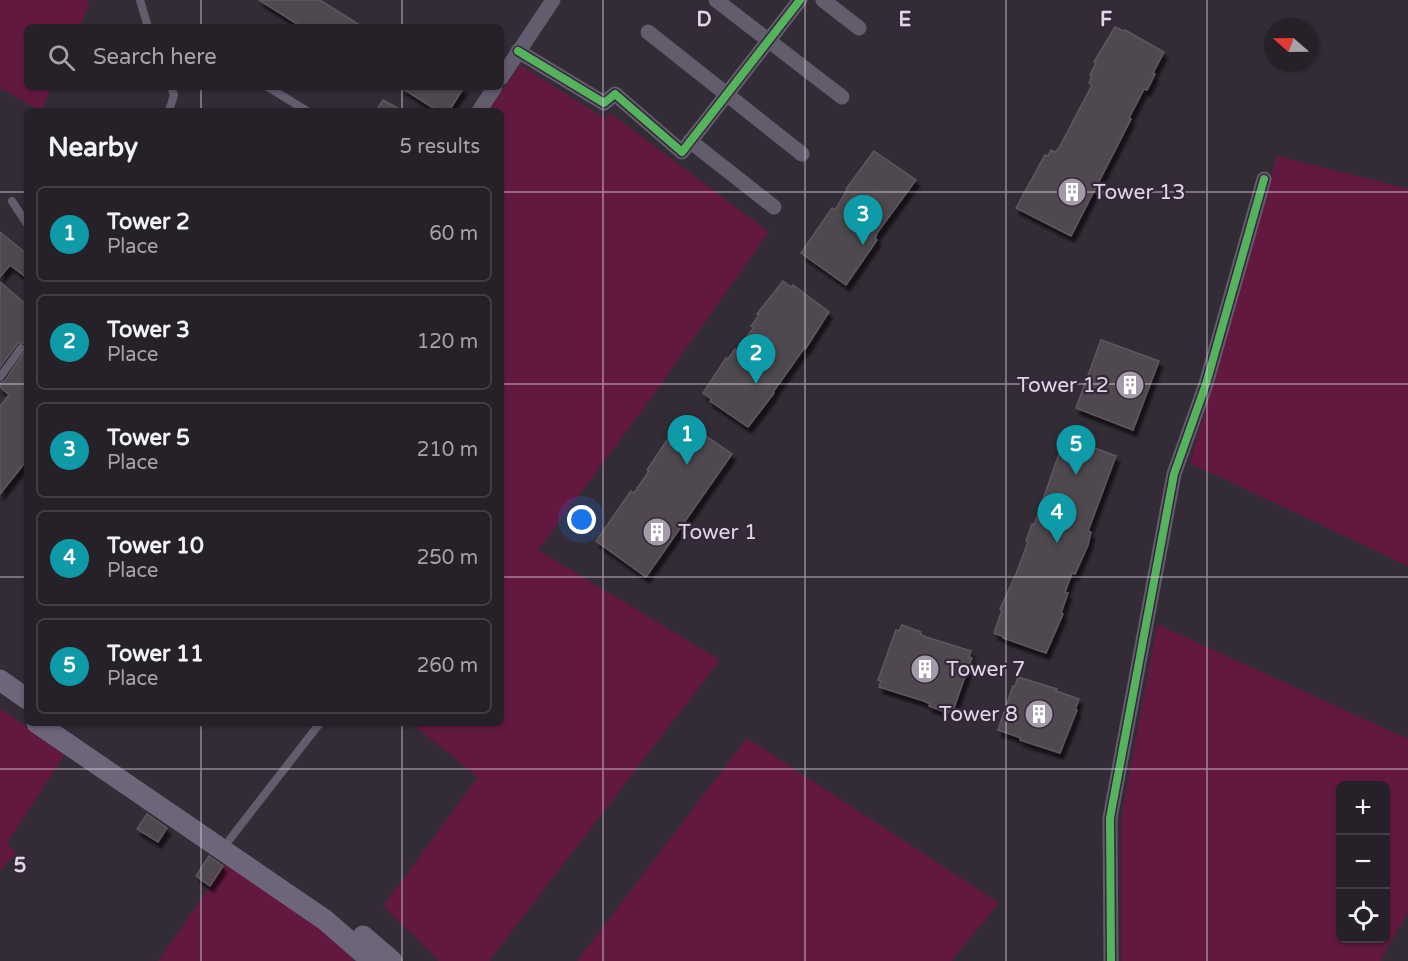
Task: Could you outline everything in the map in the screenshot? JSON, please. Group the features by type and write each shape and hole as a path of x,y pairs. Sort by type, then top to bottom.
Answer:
{"main road":[{"path":"0,680 24,697"},
{"path":"0,698 24,715"},
{"path":"41,726 325,920 372,961"},
{"path":"66,726 332,908 392,961"}],"street":[{"path":"504,73 553,0"},
{"path":"716,0 842,97"},
{"path":"518,51 604,103 615,94 682,152 800,0"},
{"path":"823,0 859,28"},
{"path":"648,32 802,154"},
{"path":"481,108 493,90"},
{"path":"690,141 774,207"},
{"path":"1111,961 1110,818 1172,486 1206,384 1264,179"}],"lane":[{"path":"140,0 147,24"},
{"path":"170,108 174,95 172,90"},
{"path":"273,90 302,108"},
{"path":"12,201 24,219"},
{"path":"0,377 21,348"},
{"path":"230,839 318,726"}],"shaded area":[{"path":"0,0 85,0 90,3 80,24 24,24 24,90 51,90 42,108 36,108 0,88"},
{"path":"520,65 606,119 610,113 769,232 646,405 538,550 720,660 489,961 439,961 383,906 478,777 415,726 504,726 504,108 490,108"},
{"path":"1277,156 1408,189 1408,566 1190,463"},
{"path":"1157,624 1408,739 1408,912 1380,961 1121,961 1121,819"},
{"path":"2,709 65,754 7,843 16,853 0,871 0,711"},
{"path":"747,738 999,903 951,961 577,961"},
{"path":"228,861 319,927 355,961 158,961"}],"building":[{"path":"259,0 320,0 358,24 297,24"},
{"path":"1115,27 1125,30 1164,52 1147,90 1144,89 1071,236 1016,208 1045,155 1048,156 1051,150 1055,152 1059,148 1092,85 1089,83 1096,63 1094,62"},
{"path":"405,90 462,90 451,108 433,108"},
{"path":"383,100 398,108 378,108"},
{"path":"874,151 916,180 877,233 875,239 877,240 846,285 801,253 832,208 835,210 846,189"},
{"path":"0,232 24,252 24,276 10,265 0,277"},
{"path":"783,281 791,287 793,285 829,312 806,348 748,427 710,401 711,399 703,393 726,358 728,359 735,349 737,350 754,327 751,326 759,315 757,314"},
{"path":"0,282 24,302 24,343 18,343 0,367"},
{"name":"Tower 12","path":"1101,340 1159,361 1133,430 1076,408"},
{"path":"24,352 24,464 0,494 0,406 9,395 0,387 0,383 5,381"},
{"path":"681,419 732,454 646,577 596,541 631,491 634,493"},
{"path":"1065,437 1116,456 1088,531 1091,532 1088,545 1075,574 1072,573 1065,592 1068,593 1061,613 1063,614 1046,653 994,633 1002,610 1000,609 1016,574"},
{"name":"Tower 7","path":"902,625 921,632 920,634 926,637 971,651 969,657 972,658 954,708 951,707 948,713 929,706 930,704 924,701 879,687 881,681 878,680 896,630 899,631"},
{"name":"Tower 8","path":"1018,677 1057,689 1056,691 1079,699 1060,753 998,730"},
{"path":"147,814 167,828 158,842 137,829"},
{"path":"209,856 223,866 210,886 196,876"}],"cycle path":[{"path":"518,51 604,103 615,94 682,152 800,0"},
{"path":"1111,961 1110,818 1174,474 1206,384 1264,179"}],"place":[{"name":"Tower 13","path":"1072,192"},
{"name":"Tower 5","path":"863,245"},
{"name":"Tower 3","path":"756,384"},
{"name":"Tower 12","path":"1130,385"},
{"name":"Tower 2","path":"687,465"},
{"name":"Tower 11","path":"1076,475"},
{"name":"Tower 1","path":"657,532"},
{"name":"Tower 10","path":"1057,543"},
{"name":"Tower 7","path":"925,669"},
{"name":"Tower 8","path":"1039,714"}]}
